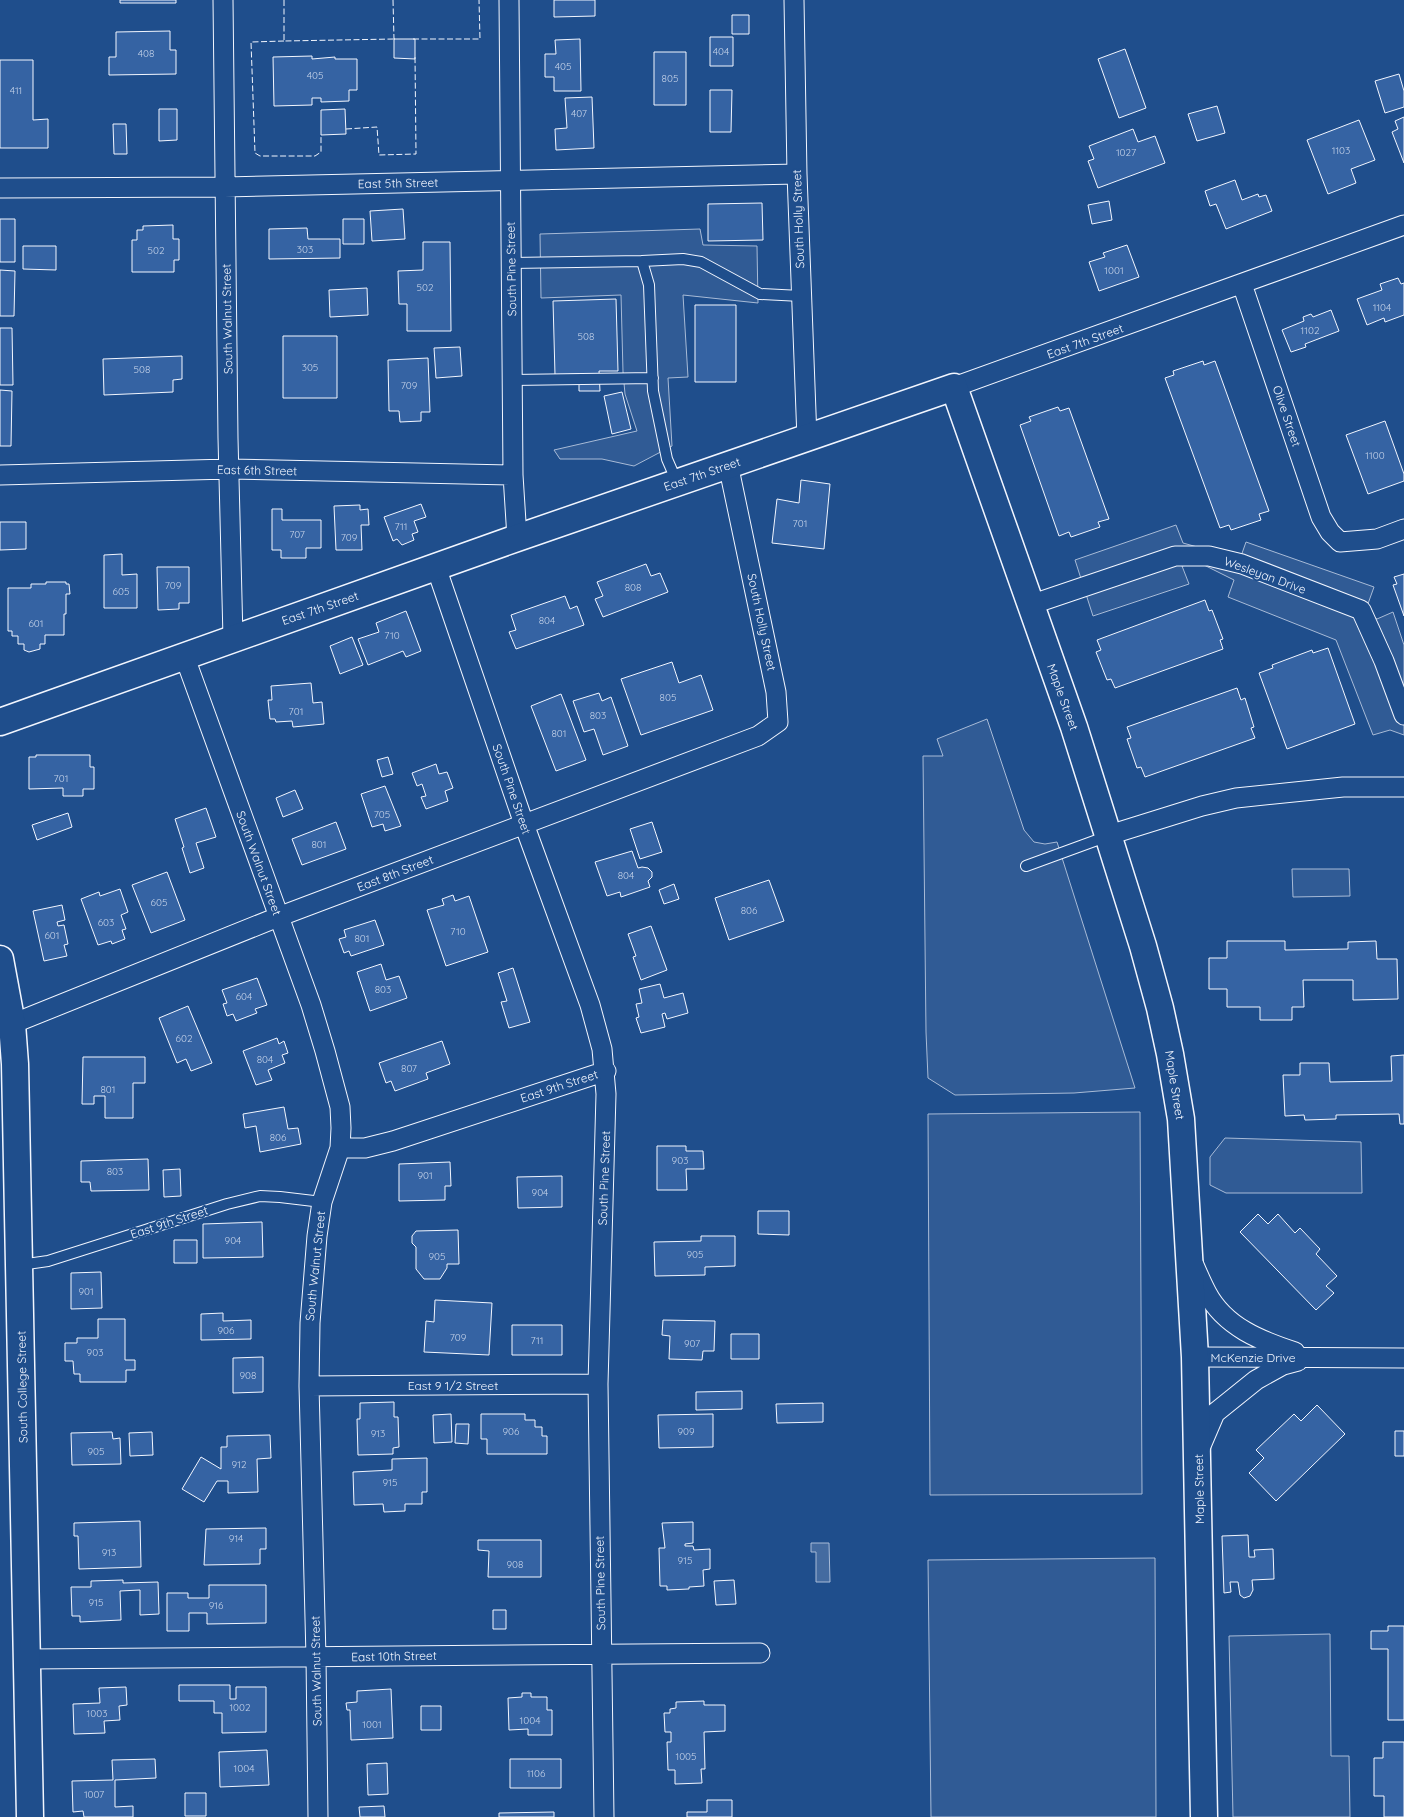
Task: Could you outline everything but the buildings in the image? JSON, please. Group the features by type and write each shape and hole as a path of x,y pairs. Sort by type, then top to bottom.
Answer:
{"street":[{"name":"South Walnut Street","path":"223,0 233,638"},
{"name":"South Pine Street","path":"509,0 513,475 517,538"},
{"name":"South Holly Street","path":"794,0 796,174 807,439"},
{"name":"East 5th Street","path":"0,188 225,187 796,174"},
{"name":"East 7th Street","path":"0,722 517,538 954,387 1404,225"},
{"name":"Olive Street","path":"1242,284 1321,517 1330,532 1340,542 1377,539 1404,529"},
{"name":"Maple Street","path":"954,387 1074,727 1109,836 1160,1008 1170,1054 1181,1119 1195,1357 1204,1817"},
{"name":"South Holly Street","path":"728,464 776,692 778,722"},
{"name":"East 6th Street","path":"0,475 229,469 513,475"},
{"name":"Wesleyan Drive","path":"1030,604 1175,556 1209,556 1242,564 1361,610 1384,661 1404,715"},
{"name":"South Pine Street","path":"436,567 524,824 590,1005 606,1071 598,1384 604,1817"},
{"name":"South Walnut Street","path":"184,655 311,1005 326,1052 340,1107 340,1148 322,1202 317,1236 310,1323 309,1386 318,1817"},
{"name":"East 8th Street","path":"12,1024 278,917 758,736 778,722"},
{"path":"1109,836 1202,806 1236,798 1343,787 1404,787"},
{"name":"South College Street","path":"0,959 12,1024 8,1066 19,1265 30,1817"},
{"name":"East 9th Street","path":"340,1148 365,1148 393,1141 606,1071"},
{"name":"McKenzie Drive","path":"1190,1257 1207,1294 1219,1311 1261,1340 1311,1357"},
{"name":"McKenzie Drive","path":"1195,1357 1404,1358"},
{"name":"McKenzie Drive","path":"1198,1453 1214,1413 1256,1380 1284,1365 1311,1357"},
{"name":"East 9 1/2 Street","path":"309,1386 598,1384"},
{"name":"East 10th Street","path":"28,1659 760,1653"}],"lane":[{"path":"511,263 683,260 701,262 760,294 801,296"},
{"path":"642,261 649,285 653,391 667,459 678,482"},
{"path":"512,380 653,378"},
{"path":"1026,866 1109,836"},
{"name":"East 9th Street","path":"19,1265 48,1261 227,1204 260,1196 322,1202"}],"shaded area":[{"path":"700,229 703,245 757,246 758,303 683,295 688,377 668,378 672,446 634,466 602,459 560,459 554,450 637,431 625,394 621,295 541,298 540,234"},
{"path":"1176,525 1183,543 1240,559 1246,542 1374,587 1365,612 1377,619 1393,612 1404,645 1404,735 1390,730 1373,735 1336,640 1228,597 1234,580 1200,563 1182,566 1189,584 1093,616 1075,560"},
{"path":"987,719 1024,830 1034,842 1045,844 1057,842 1135,1088 1074,1093 955,1095 928,1078 923,756 943,756 937,739"},
{"path":"1292,869 1349,869 1350,896 1293,897"},
{"path":"1140,1112 1142,1494 930,1495 928,1114"},
{"path":"1225,1138 1361,1142 1362,1193 1226,1193 1210,1185 1210,1157"},
{"path":"811,1543 829,1543 830,1582 816,1582 816,1552 811,1552"},
{"path":"1155,1558 1156,1817 931,1817 928,1560"},
{"path":"1330,1634 1331,1756 1349,1756 1350,1817 1233,1817 1229,1636"}],"fence":[{"path":"284,0 284,41 394,39"},
{"path":"393,0 394,39 396,39"},
{"path":"413,39 480,39 479,0"},
{"path":"284,41 251,42 255,153 260,156 315,156 321,152 321,135"},
{"path":"346,129 377,127 379,155 416,154 415,56"}]}
